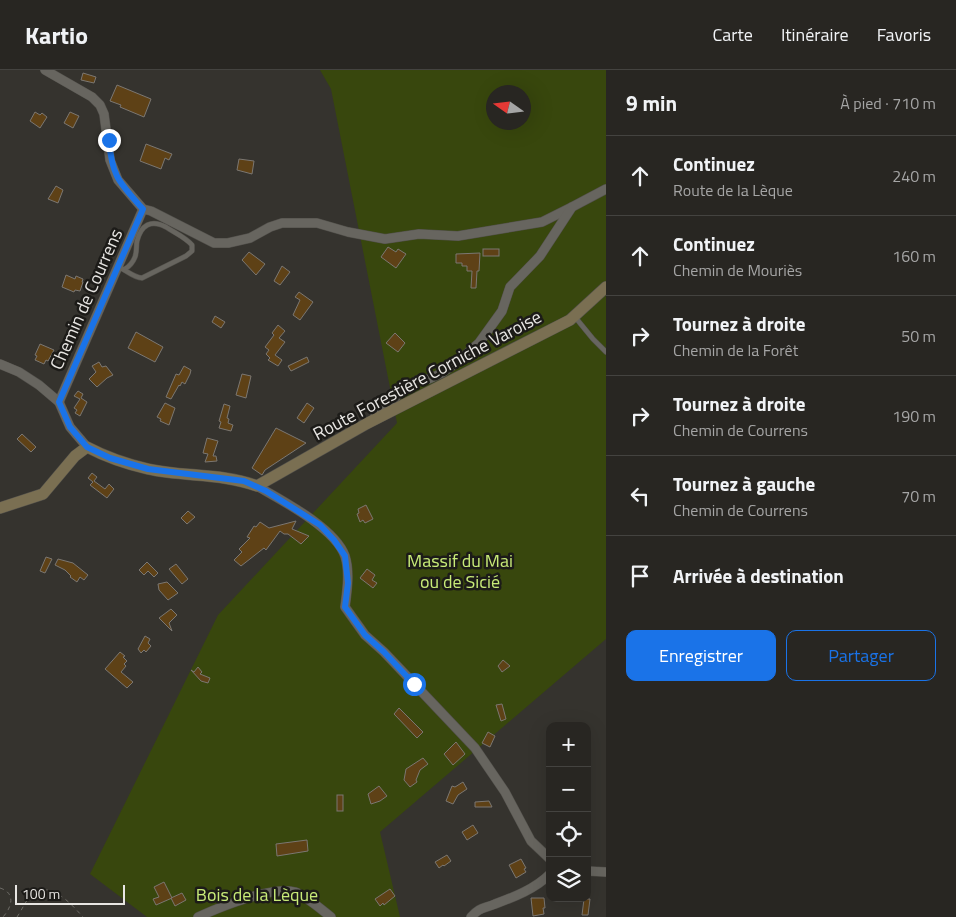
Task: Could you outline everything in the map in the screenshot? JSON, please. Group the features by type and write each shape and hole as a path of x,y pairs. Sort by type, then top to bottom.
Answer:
{"street":[{"path":"45,70 92,97 100,105 104,114 110,160 114,171 118,180 143,209 151,211 214,243 228,244 250,238 282,223 317,223 365,236 385,239 419,234 458,236 477,234 542,222 606,189"},
{"path":"366,424 402,391 418,380 429,379 442,373 478,343 502,311 510,287 540,256 572,207"},
{"name":"Chemin de Courrens","path":"59,402 121,268 143,209"},
{"name":"Route Forestière Corniche Varoise","path":"257,486 366,424 575,317 606,286"},
{"path":"0,364 19,372 39,385 59,402 70,427 87,447 110,458 148,469 234,480 257,486 320,525 345,556 348,583 345,607 365,635 384,652 475,748 505,792 531,841 548,857"},
{"path":"0,508 43,494 75,456 87,447"},
{"path":"591,872 606,872"},
{"path":"470,917 479,909 492,906 540,884 546,878"},
{"path":"198,917 218,908 268,892 296,892 317,905 331,917"}],"lane":[{"path":"153,222 187,239 192,245 192,251 186,256 148,276 138,278 131,276 121,268 130,266 136,257 138,239 142,230 153,222"},
{"path":"575,317 606,352"}],"path":[{"path":"0,888 12,896 11,903 3,917"},
{"path":"17,917 33,893 41,890 49,890 65,898 82,917"}],"green space":[{"name":"Massif du Mai ou de Sicié","path":"320,70 606,70 606,639 380,832 400,917 147,917 90,874 218,615 397,423 331,89"}],"building":[{"path":"83,73 96,77 94,83 81,80"},
{"path":"117,85 151,99 144,117 110,101"},
{"path":"35,112 40,115 42,113 47,117 40,128 30,121"},
{"path":"70,112 79,116 73,128 64,123"},
{"path":"146,144 172,154 169,160 165,158 161,169 140,161"},
{"path":"239,159 254,161 252,174 237,170"},
{"path":"56,186 63,190 58,203 48,199"},
{"path":"388,247 396,252 398,249 406,254 396,268 381,257"},
{"path":"483,249 499,249 499,256 483,256"},
{"path":"249,252 265,264 256,275 242,260"},
{"path":"480,253 476,288 471,288 472,271 467,271 467,266 462,266 462,263 456,263 456,254"},
{"path":"282,266 290,272 280,285 274,281"},
{"path":"66,275 75,279 76,276 83,279 80,291 75,290 74,292 62,287"},
{"path":"299,292 313,302 300,320 293,315 300,300 295,297"},
{"path":"215,316 225,322 221,328 212,322"},
{"path":"278,325 285,331 279,338 285,342 275,355 282,360 278,366 268,360 270,358 266,354 269,350 265,347 274,335 272,333"},
{"path":"136,332 163,347 155,362 128,348"},
{"path":"395,333 405,343 398,352 386,343"},
{"path":"40,344 54,350 48,361 46,360 44,364 35,360"},
{"path":"307,357 309,362 291,371 288,366"},
{"path":"99,362 102,367 106,366 113,375 97,387 89,379 96,372 92,366"},
{"path":"184,366 191,370 185,384 182,382 179,385 171,399 166,397 176,374 179,375"},
{"path":"242,374 251,376 246,398 236,395"},
{"path":"78,391 83,394 81,398 87,402 80,416 75,413 77,410 74,408 80,399 74,396"},
{"path":"165,403 175,408 169,425 160,421 161,419 157,417"},
{"path":"307,403 314,408 304,423 297,418"},
{"path":"224,404 230,406 227,418 229,419 228,423 233,425 231,431 219,428"},
{"path":"276,428 306,443 265,470 262,475 252,468"},
{"path":"22,434 36,447 31,452 17,439"},
{"path":"207,438 218,441 213,456 216,456 217,461 205,462 208,454 203,453"},
{"path":"92,473 97,477 94,481 105,489 109,484 114,489 107,498 90,485 93,482 88,478"},
{"path":"366,505 373,519 365,523 363,520 360,522 357,514 359,513 358,509"},
{"path":"188,511 195,517 187,524 181,518"},
{"path":"296,521 292,529 309,536 301,544 288,534 280,531 266,550 264,548 241,566 234,560 242,552 239,549 250,538 247,537 254,526 256,527 260,522 269,528"},
{"path":"46,557 52,559 45,573 40,571"},
{"path":"58,559 73,563 88,575 84,580 80,577 77,582 65,570 55,565"},
{"path":"147,562 158,573 154,577 148,571 144,575 139,570"},
{"path":"176,564 188,579 182,584 169,569"},
{"path":"367,569 375,575 372,580 377,583 373,588 360,578"},
{"path":"167,582 178,593 168,600 159,590 158,584"},
{"path":"171,609 177,615 169,623 172,631 159,618"},
{"path":"145,636 150,639 148,643 151,646 146,652 144,650 141,653 138,649"},
{"path":"120,652 127,661 124,664 126,666 121,672 133,682 127,688 105,669"},
{"path":"503,660 510,666 502,672 498,666"},
{"path":"198,667 202,672 200,674 210,678 208,683 201,681 191,670 194,672"},
{"path":"502,704 506,719 501,721 496,705"},
{"path":"399,708 423,732 417,738 394,714"},
{"path":"488,732 495,736 490,747 482,743"},
{"path":"456,742 465,754 453,765 444,754"},
{"path":"423,758 428,764 420,770 417,782 410,787 404,780 406,769"},
{"path":"463,782 467,789 458,795 453,804 446,801 452,786 455,787"},
{"path":"379,786 387,796 371,804 368,794"},
{"path":"337,795 343,795 343,811 337,811"},
{"path":"489,801 492,807 475,807 475,802"},
{"path":"473,825 478,833 467,840 462,832"},
{"path":"307,840 308,851 277,856 276,844"},
{"path":"447,855 451,861 439,868 435,862"},
{"path":"521,859 526,872 516,878 509,865"},
{"path":"164,882 172,898 156,905 153,899 159,897 154,887"},
{"path":"390,889 395,896 380,906 375,899"},
{"path":"182,893 186,900 175,906 171,898"},
{"path":"531,898 544,898 544,914 533,916"},
{"path":"584,902 590,902 588,915 582,915"}],"route":[{"path":"109,140 110,160 118,180 143,209 59,402 70,427 87,447 110,458 148,469 244,481 266,491 320,525 345,556 348,583 345,607 365,635 414,684"}],"park label":[{"name":"Bois de la Lèque","path":"257,894"}]}
